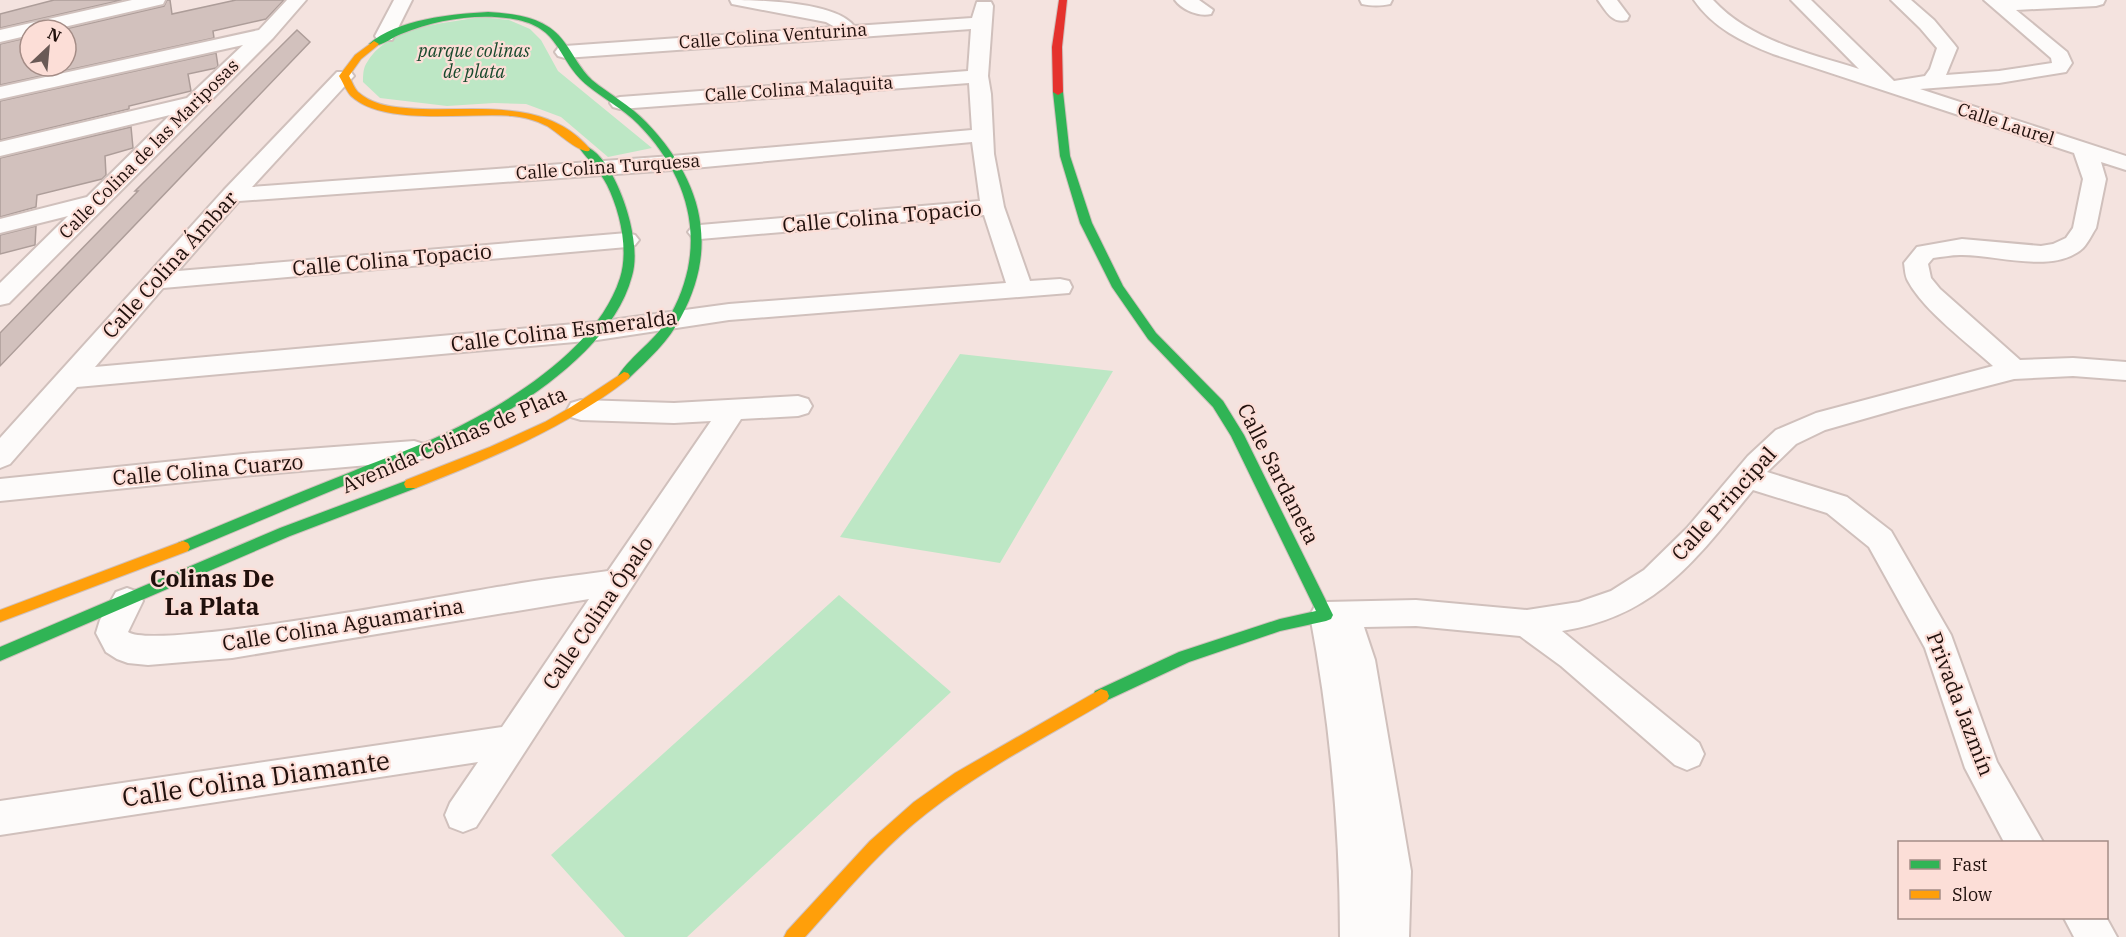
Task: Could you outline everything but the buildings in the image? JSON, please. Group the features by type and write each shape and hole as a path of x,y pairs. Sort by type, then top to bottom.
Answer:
{"street":[{"path":"116,11 156,0"},
{"path":"0,36 170,0"},
{"name":"Calle Colina de las Mariposas","path":"0,297 266,34 297,0"},
{"path":"385,36 403,0"},
{"name":"Calle Sardaneta","path":"1063,0 1057,47 1058,104 1065,156 1086,223 1118,287 1152,336 1223,411 1335,614"},
{"path":"1184,0 1204,10"},
{"path":"1369,0 1383,0"},
{"path":"1607,0 1620,16"},
{"name":"Calle Laurel","path":"1703,0 1719,19 1748,37 1885,85 2126,163"},
{"path":"1800,0 1885,85 1930,83 2050,71 2059,68 2062,63 2060,57 1996,2"},
{"path":"1900,0 1927,24 1947,48 1940,69 1930,83"},
{"path":"1996,2 2096,0"},
{"path":"746,1 831,17 841,22 847,31"},
{"name":"Avenida Colinas de Plata","path":"0,616 159,557 456,434 501,409 577,353 597,331 624,284 630,262 616,188 604,167 568,133 544,120 520,113 411,112 383,109 363,101 348,90 344,76 364,51 385,36 404,27 441,16 492,11 517,14 533,19 555,35 577,72 620,103 657,139 689,191 700,232 694,271 676,318 655,346 626,375 581,410 464,463 286,532 0,654"},
{"name":"Calle Colina Venturina","path":"565,52 847,31 982,13 978,76"},
{"path":"0,93 266,34"},
{"name":"Calle Colina Ámbar","path":"0,457 232,195 344,76"},
{"path":"978,76 983,154 993,207 1020,288"},
{"name":"Calle Colina Malaquita","path":"620,103 978,76"},
{"path":"0,149 194,103"},
{"name":"Calle Colina Turquesa","path":"232,195 672,163 983,135"},
{"path":"2014,370 1930,295 1919,279 1916,263 1925,252 1961,247 2043,255 2066,249 2084,232 2094,184 2094,173 2083,149"},
{"path":"0,226 94,202"},
{"name":"Calle Colina Topacio","path":"700,232 993,207"},
{"name":"Calle Colina Topacio","path":"156,280 627,240"},
{"name":"Calle Colina Esmeralda","path":"67,380 597,331 676,318 1060,286"},
{"name":"Calle Principal","path":"1335,614 1416,613 1527,622 1579,615 1621,601 1655,579 1698,536 1747,477 1786,437 1816,423 1902,398 2014,370 2073,367 2126,371"},
{"path":"581,410 642,413 732,411 798,406"},
{"name":"Calle Colina Ópalo","path":"463,815 732,411"},
{"name":"Calle Colina Cuarzo","path":"0,490 253,464 416,451"},
{"name":"Privada Jazmín","path":"1747,477 1837,505 1880,539 1940,645 1983,768 2007,815 2024,841"},
{"name":"Calle Colina Aguamarina","path":"128,601 116,620 112,633 117,642 128,649 147,651 232,644 527,595 617,583"},
{"path":"793,937 876,847 920,808 961,778 1098,698 1184,657 1280,625 1335,614"},
{"path":"1335,614 1338,676 1349,748 1359,862 1359,937"},
{"path":"1335,614 1359,660 1392,871 1390,937"},
{"path":"1527,622 1572,656 1687,754"},
{"name":"Calle Colina Diamante","path":"0,818 513,741"},
{"path":"2084,919 2098,937"}],"green space":[{"name":"parque colinas de plata","path":"480,17 509,20 530,29 541,40 558,71 652,148 608,157 561,117 526,104 494,103 447,106 380,98 363,82 366,64 375,51 401,34 433,25"},
{"path":"960,354 1113,371 1000,563 840,537"},
{"path":"839,595 951,692 687,937 625,937 551,855"}],"traffic: fast":[{"path":"374,44 391,34 413,26 462,16 488,14 512,16 534,22 551,31 583,76 637,118 669,156 687,188 696,221 697,254 690,286 675,317 653,347 624,376"},
{"path":"1058,92 1065,156 1086,223 1118,287 1152,336 1218,404 1237,435 1326,615 1280,625 1184,657 1101,696"},
{"path":"183,547 456,434 531,389 580,349 600,326 616,302 626,278 629,259 626,228 617,195 601,167 585,149"},
{"path":"0,654 285,532 411,484"}],"traffic: slow":[{"path":"374,44 358,57 344,76 354,93 371,104 422,113 503,112 522,114 556,127 585,149"},
{"path":"411,484 522,439 575,411 624,376"},
{"path":"0,616 183,547"},
{"path":"793,937 876,847 920,808 961,778 1101,696"}],"traffic: jam":[{"path":"1058,92 1057,47 1063,0"}],"district":[{"name":"Colinas De La Plata","path":"212,593"}]}
